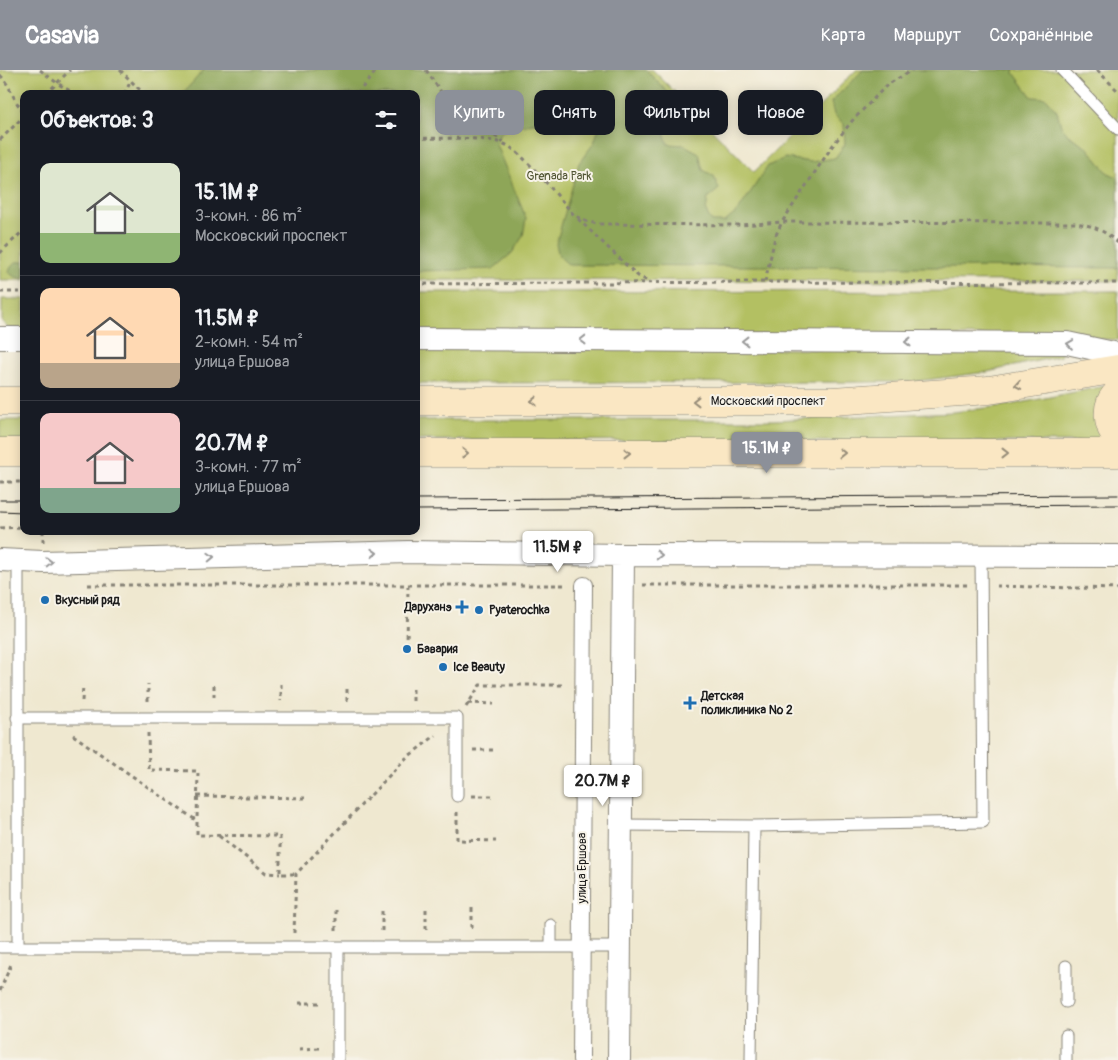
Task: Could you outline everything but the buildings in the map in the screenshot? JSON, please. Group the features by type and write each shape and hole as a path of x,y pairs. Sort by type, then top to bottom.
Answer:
{"main road":[{"name":"Московский проспект","path":"420,401 832,401 990,390 1118,369"},
{"path":"1118,393 1114,396 1108,411 1110,426 1118,438"},
{"path":"0,401 20,401"},
{"path":"0,452 20,452"},
{"path":"420,453 1118,453"}],"street":[{"path":"0,338 20,338"},
{"path":"420,339 1067,343 1118,354"},
{"path":"9,560 43,562 408,552 624,555 1118,556"},
{"path":"619,1060 624,555"},
{"name":"улица Ершова","path":"581,1060 584,585"}],"lane":[{"path":"1062,70 1118,129"},
{"path":"621,825 754,826 983,822 981,555"},
{"path":"9,560 18,718 18,947"},
{"path":"18,718 457,718 457,796"},
{"path":"752,1060 754,826"},
{"path":"551,925 551,947"},
{"path":"0,947 620,947"},
{"path":"338,947 338,1054"},
{"path":"1066,966 1066,1002"},
{"path":"1066,1036 1066,1060"}],"path":[{"path":"40,70 68,90"},
{"path":"50,90 70,70"},
{"path":"120,70 140,90"},
{"path":"360,90 378,70"},
{"path":"426,70 443,95 462,112 518,154 574,215 638,276 651,282"},
{"path":"765,282 775,237 782,222 833,145 852,121 887,85 912,70"},
{"path":"1097,70 1118,91"},
{"path":"0,75 5,80 16,104 20,108"},
{"path":"126,90 131,81"},
{"path":"0,140 20,120"},
{"path":"420,138 492,140 506,144"},
{"path":"574,215 584,221 598,224 740,225 782,222 1076,223 1094,226 1107,233 1118,243"},
{"path":"0,253 20,234"},
{"path":"420,284 651,282 1118,283"},
{"path":"0,292 20,292"},
{"path":"0,482 20,482"},
{"path":"0,528 20,527"},
{"path":"81,585 584,585"},
{"path":"623,585 981,585 1118,589"},
{"path":"407,644 408,586"},
{"path":"294,948 296,874 405,759 457,718 480,685 583,684"},
{"path":"468,704 494,704"},
{"path":"48,718 197,821"},
{"path":"148,718 149,770 198,771 197,835 280,836 280,874"},
{"path":"457,750 494,750"},
{"path":"198,796 306,798"},
{"path":"495,796 457,796 457,840 496,841"},
{"path":"218,835 266,874 296,874"},
{"path":"472,908 472,948"},
{"path":"426,909 426,947"},
{"path":"0,992 18,947"},
{"path":"299,1003 338,1002"},
{"path":"299,1048 338,1054"}],"green space":[{"name":"Grenada Park","path":"0,70 653,70 673,90 625,90 625,135 717,135 754,172 791,135 823,135 823,103 856,70 1118,70 1118,281 420,280 420,90 20,90 20,280 0,280"},
{"name":"Grenada Park","path":"204,70 646,70 665,90 625,90 625,135 665,135 668,144 684,145 699,153 703,170 714,176 719,189 708,198 706,212 712,222 725,222 738,211 768,166 785,158 811,162 835,158 845,144 844,124 834,115 831,102 863,70 1015,70 1014,73 1032,97 1046,98 1057,111 1061,126 1068,135 1087,147 1108,173 1118,177 1118,268 569,265 559,256 556,244 579,163 594,143 597,135 615,135 615,90 534,90 534,123 524,124 524,90 435,90 435,135 499,135 496,145 526,218 523,236 512,253 493,269 420,271 420,90 186,90"},
{"path":"16,262 20,262 20,278 15,277 9,272"},
{"path":"1118,291 1118,340 1044,336 420,333 420,292"},
{"path":"2,299 20,299 20,332 12,332 2,322"},
{"path":"420,345 1063,352 1060,356 987,372 910,382 420,383"},
{"path":"1105,386 1097,413 1104,442 420,440 420,420 774,420 954,412 1010,405"},
{"path":"0,420 20,420 20,440 0,440"}],"tram line":[{"path":"420,499 1118,495"},
{"path":"0,500 20,500"},
{"path":"420,510 1118,505"},
{"path":"0,511 20,512"}],"place":[{"name":"Вкусный ряд","path":"45,600"},
{"name":"Даруханэ","path":"462,607"},
{"name":"Pyaterochka","path":"479,610"},
{"name":"Бавария","path":"407,649"},
{"name":"Ice Beauty","path":"443,667"},
{"name":"Детская поликлиника № 2","path":"690,703"}]}
